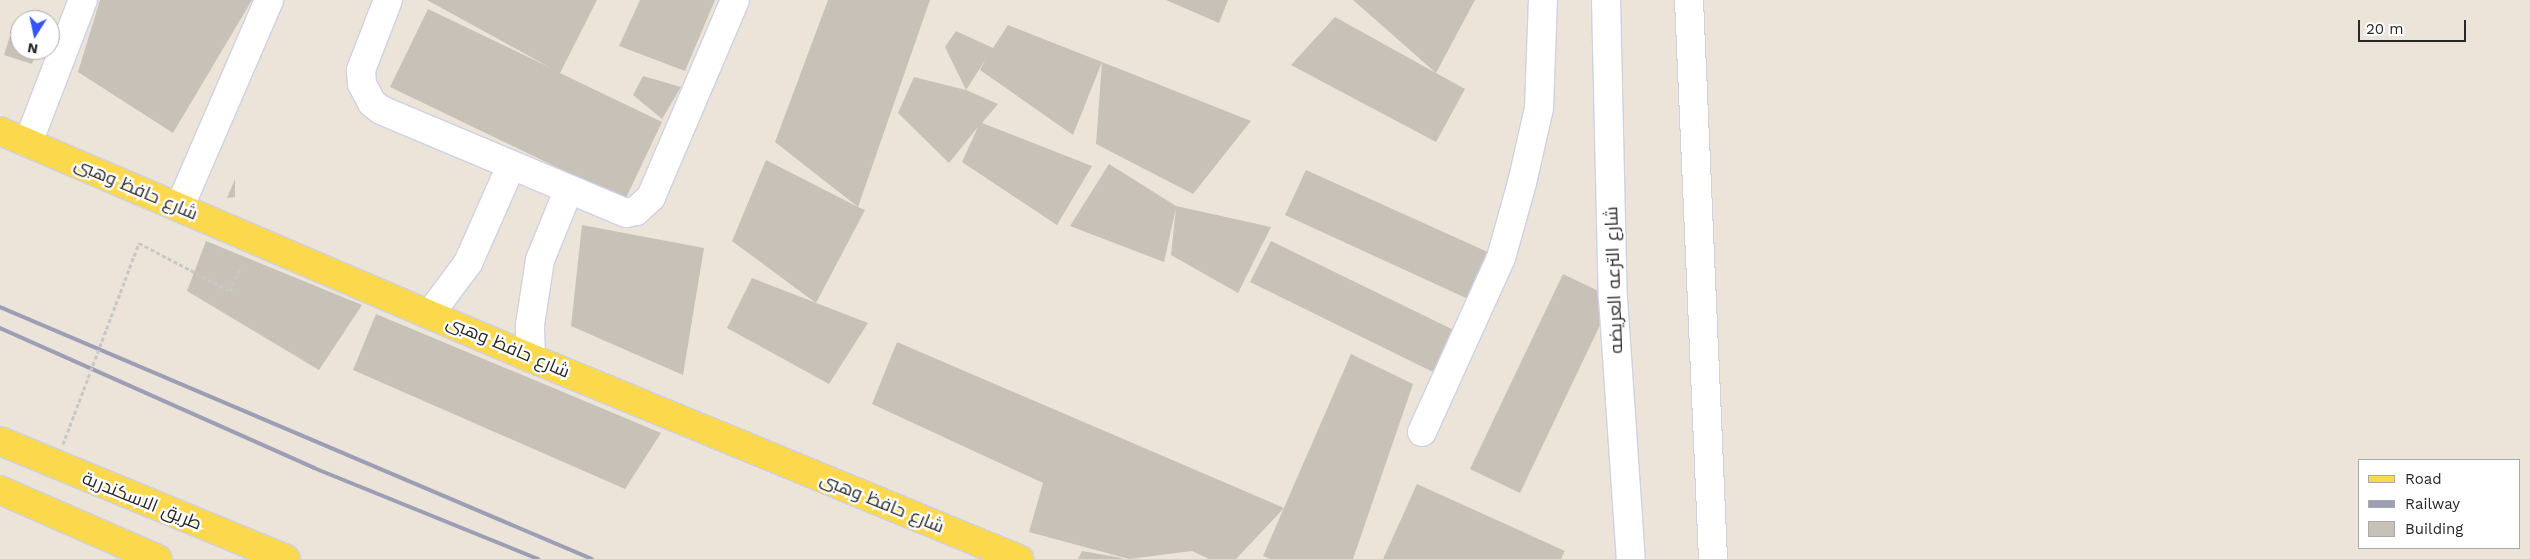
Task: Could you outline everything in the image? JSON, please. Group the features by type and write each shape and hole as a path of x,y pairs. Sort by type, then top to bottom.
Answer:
{"main road":[{"name":"شارع حافظ وهبى","path":"0,131 180,206 531,358 1019,559"},
{"name":"طريق الاسكندرية","path":"0,441 286,559"},
{"path":"0,490 158,559"}],"street":[{"path":"28,143 83,0"},
{"path":"180,206 269,0"},
{"path":"388,0 361,70 362,84 369,99 380,110 568,191 626,213 645,205 734,0"},
{"path":"1422,432 1501,258 1520,192 1539,108 1544,0"},
{"name":"شارع الترعه العريضه","path":"1606,0 1613,298 1631,559"},
{"path":"1689,0 1713,559"},
{"path":"430,314 468,263 511,166"},
{"path":"531,358 530,325 540,260 568,191"}],"path":[{"path":"62,444 139,243 230,291"}],"building":[{"path":"100,0 252,0 173,133 78,72"},
{"path":"427,0 597,0 560,73 662,122 625,200 390,87 428,9 551,68"},
{"path":"640,0 715,0 685,71 619,46"},
{"path":"828,0 930,0 858,207 775,142"},
{"path":"1166,0 1228,0 1219,23"},
{"path":"1353,0 1475,0 1436,73"},
{"path":"1335,17 1465,89 1436,142 1291,65"},
{"path":"1008,25 1102,62 1073,135 980,70 986,59 966,90 945,47 956,31 993,48"},
{"path":"10,36 10,57 4,55"},
{"path":"20,60 33,60 32,64"},
{"path":"1102,62 1251,121 1193,194 1096,144"},
{"path":"643,76 681,87 662,119 633,95"},
{"path":"914,77 966,90 998,104 982,123 1092,166 1057,225 962,162 978,127 949,163 898,113"},
{"path":"766,160 865,210 816,303 732,241"},
{"path":"1109,164 1176,206 1271,227 1238,293 1171,255 1176,208 1164,262 1070,226"},
{"path":"1306,170 1501,258 1479,304 1285,215"},
{"path":"235,179 235,197 227,198"},
{"path":"582,225 704,248 683,375 571,326"},
{"path":"206,241 362,305 319,370 187,291"},
{"path":"1271,241 1466,336 1445,378 1250,282"},
{"path":"1563,274 1613,298 1520,493 1470,469"},
{"path":"752,278 868,323 829,384 727,328"},
{"path":"376,314 661,433 625,489 353,370"},
{"path":"897,342 1284,508 1236,559 1209,559 1192,551 1129,559 1029,532 1043,483 872,404"},
{"path":"1351,354 1413,384 1353,559 1271,559 1263,556"},
{"path":"1417,484 1565,551 1561,559 1383,559"},
{"path":"1082,551 1122,558 1122,559 1078,559"}],"railway":[{"path":"0,307 592,559"},
{"path":"0,328 314,468 538,559"}]}
